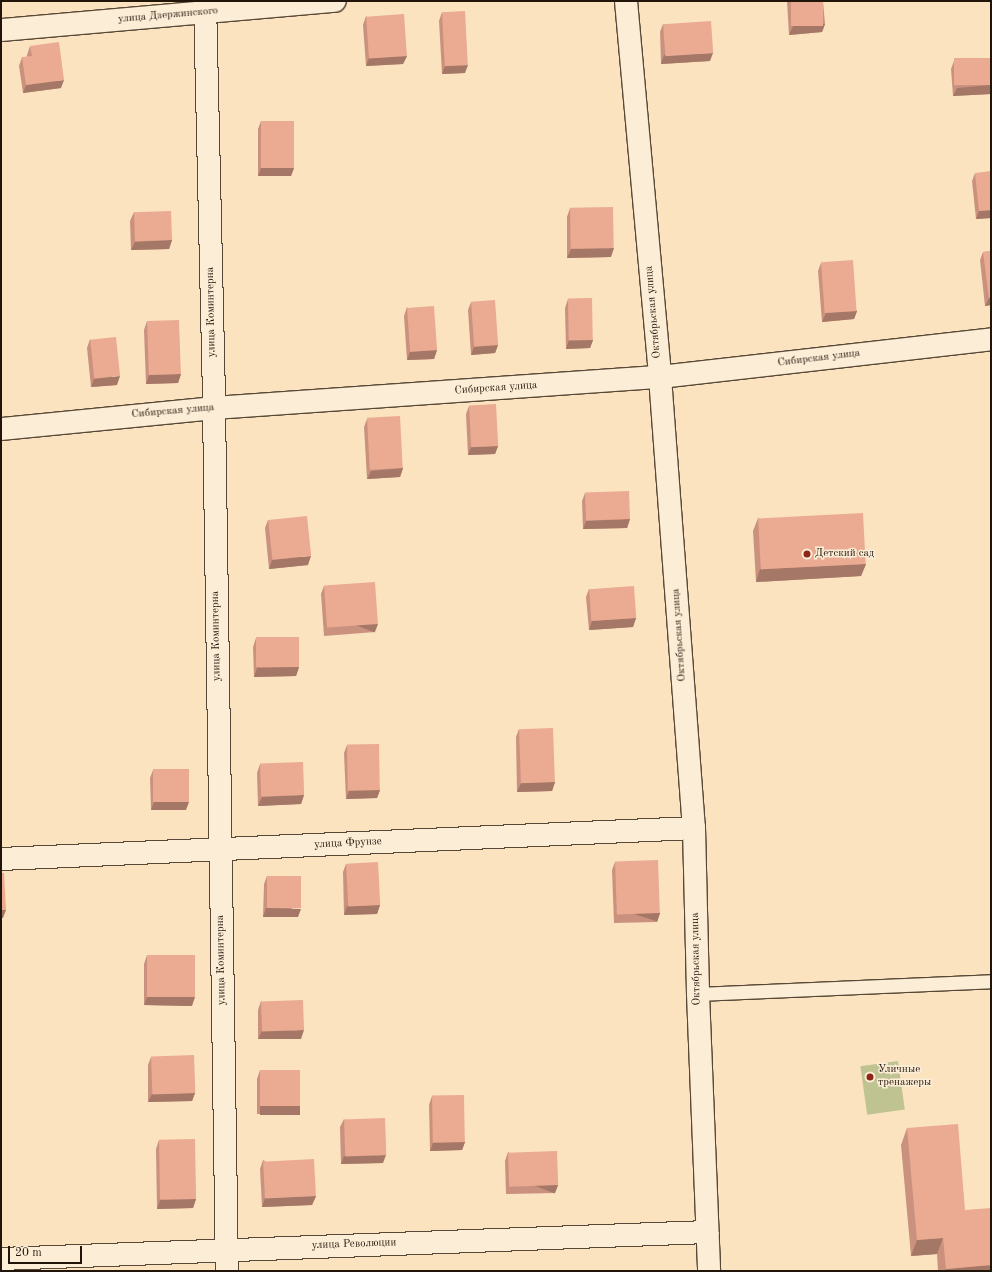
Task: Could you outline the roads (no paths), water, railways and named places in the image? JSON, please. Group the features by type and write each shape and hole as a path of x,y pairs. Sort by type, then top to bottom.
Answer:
{"street":[{"name":"улица Дзержинского","path":"1,30 205,7 336,1"},
{"name":"Октябрьская улица","path":"626,1 660,377 694,828 698,994 708,1271"},
{"name":"улица Коминтерна","path":"205,7 214,408 227,1260"},
{"name":"Сибирская улица","path":"1,429 214,408 660,377 991,339"},
{"name":"улица Фрунзе","path":"1,859 694,828"},
{"name":"улица Революции","path":"1,1259 227,1260 707,1232"}],"lane":[{"path":"698,994 991,981"}],"place":[{"name":"Детский сад","path":"807,554"},
{"name":"Уличные тренажеры","path":"870,1077"}]}
